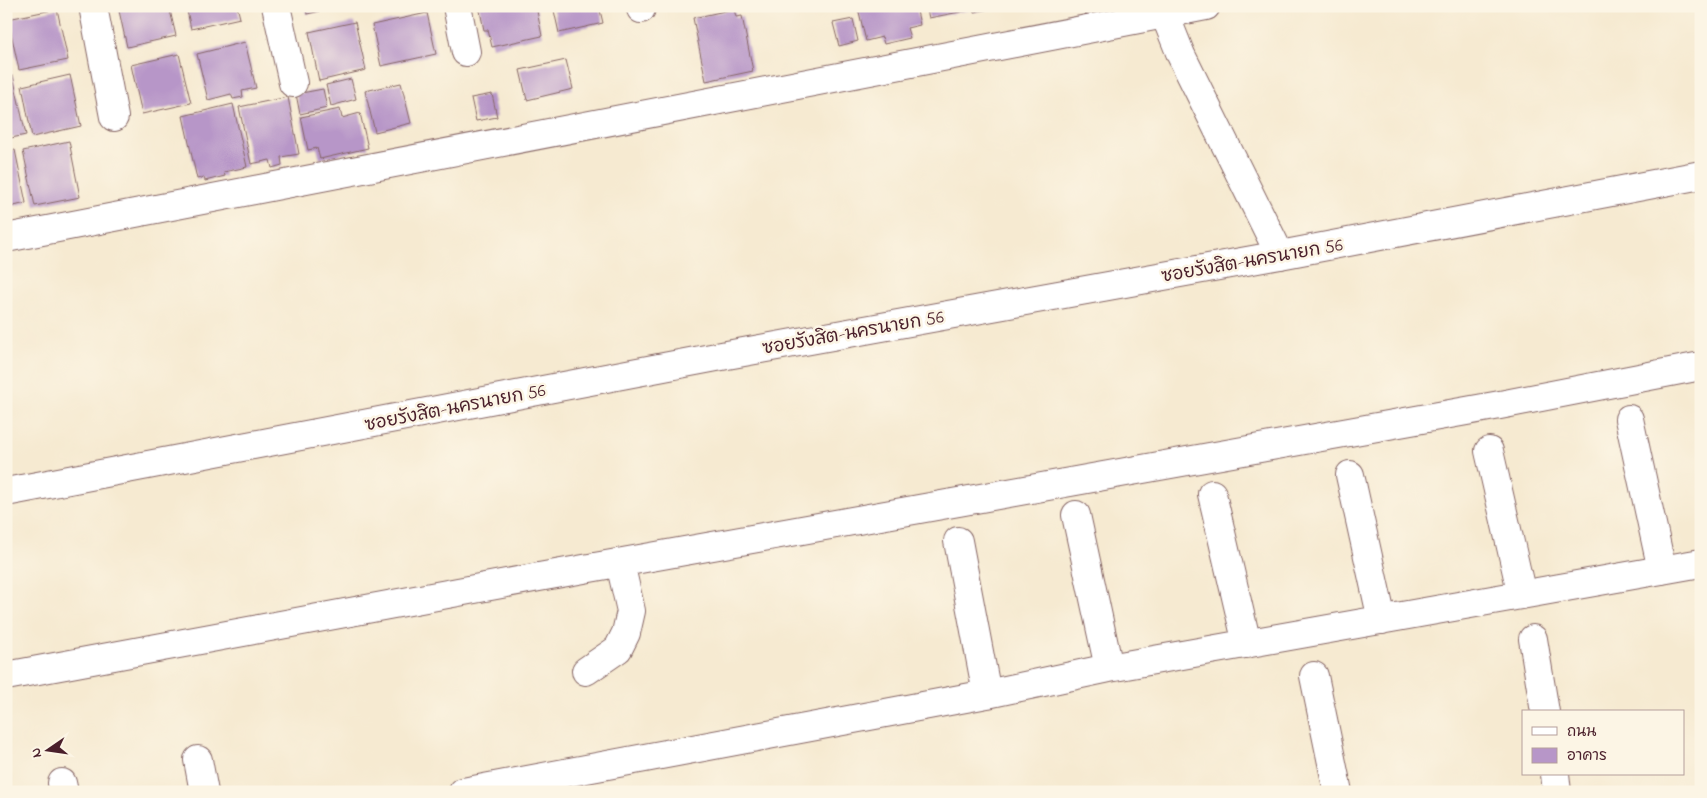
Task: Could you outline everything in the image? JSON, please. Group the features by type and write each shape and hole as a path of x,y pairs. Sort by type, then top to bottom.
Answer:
{"street":[{"path":"93,6 114,117"},
{"path":"276,6 293,83"},
{"path":"457,6 466,52"},
{"path":"6,238 1206,6"},
{"path":"1165,15 1181,55 1280,255"},
{"name":"ซอยรังสิต-นครนายก 56","path":"6,492 727,355 1280,255 1701,175"},
{"path":"6,676 620,563 1423,419 1701,366"},
{"path":"1629,420 1662,570"},
{"path":"1489,451 1522,595"},
{"path":"1350,475 1382,620"},
{"path":"1212,494 1247,644"},
{"path":"1076,515 1109,668"},
{"path":"958,541 987,694"},
{"path":"586,671 618,648 626,633 631,611 620,563"},
{"path":"463,792 987,694 1109,668 1701,563"},
{"path":"1534,639 1545,710"},
{"path":"1314,676 1338,792"},
{"path":"198,760 204,792"},
{"path":"1555,776 1557,792"}],"building":[{"path":"118,6 169,6 176,36 127,47"},
{"path":"186,6 237,6 240,18 191,29"},
{"path":"305,6 339,6 339,7 307,14"},
{"path":"479,6 536,6 542,36 492,47 488,30 484,30"},
{"path":"553,6 599,6 603,23 559,33"},
{"path":"855,6 916,6 920,25 907,28 910,38 884,44 882,37 866,41 858,8 855,9"},
{"path":"926,6 970,6 970,10 929,18"},
{"path":"973,6 999,6 999,7 974,12"},
{"path":"57,9 68,60 19,70 8,19"},
{"path":"734,9 736,17 742,16 753,71 706,81 693,18"},
{"path":"427,13 436,54 381,66 372,25"},
{"path":"853,19 858,41 839,46 833,23"},
{"path":"355,22 366,70 319,81 309,32"},
{"path":"245,42 256,88 242,91 243,97 233,99 231,94 208,100 197,54"},
{"path":"179,54 191,103 142,114 131,65"},
{"path":"566,60 573,89 527,100 520,70"},
{"path":"70,75 81,126 32,137 22,86"},
{"path":"13,76 26,135 6,139 6,78"},
{"path":"351,79 356,99 331,106 326,85"},
{"path":"401,83 411,123 375,132 365,91"},
{"path":"323,89 327,108 300,114 296,94"},
{"path":"492,94 497,117 476,121 471,98"},
{"path":"288,97 299,154 281,157 282,165 272,168 270,160 251,164 239,107"},
{"path":"233,104 247,167 224,172 225,176 205,181 204,177 197,179 183,116"},
{"path":"340,109 342,118 360,113 368,148 320,159 317,148 308,150 301,117"},
{"path":"69,141 80,197 35,206 23,151"},
{"path":"15,150 26,203 6,208 6,152"}]}
